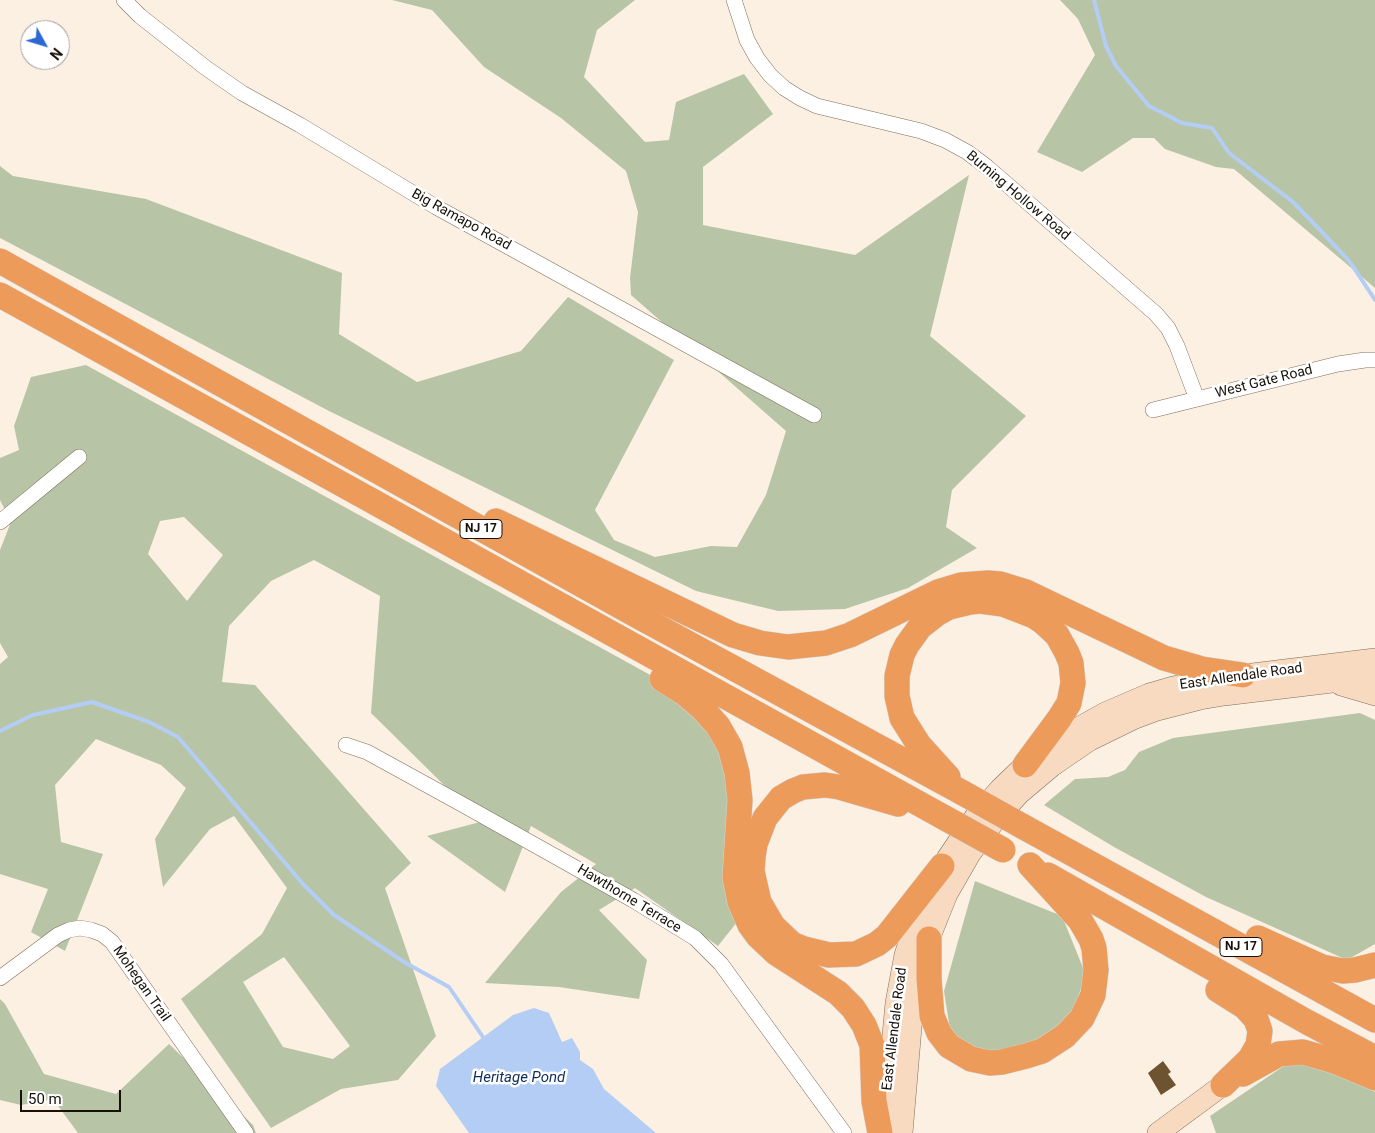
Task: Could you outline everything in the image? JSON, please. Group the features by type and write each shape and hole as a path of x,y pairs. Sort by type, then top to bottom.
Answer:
{"highway":[{"name":"NJ 17","path":"0,261 636,615 964,793 1375,1020"},
{"name":"NJ 17","path":"0,295 1030,865 1307,1022 1375,1058"},
{"path":"350,456 529,535 733,635 760,644 788,647 826,643 850,635 938,592 961,585 988,583 1026,592 1164,658 1202,669 1243,675"},
{"path":"964,793 926,754 912,736 902,718 897,696 897,676 902,655 920,627 938,612 970,602 980,601 1003,604 1034,616 1050,628 1061,642 1067,653 1073,673 1073,683 1068,703 1059,719 1025,765"},
{"path":"559,604 635,663 693,699 711,716 725,736 734,759 739,786 734,867 736,890 740,902 750,925 766,945 838,993 853,1008 864,1025 872,1045 874,1101 880,1133"},
{"path":"942,866 887,936 867,950 856,954 843,955 829,955 810,951 792,944 782,936 773,926 762,908 755,888 752,871 755,844 765,818 782,798 803,787 813,785 839,787 945,818"},
{"path":"929,938 929,979 932,1016 943,1040 955,1050 962,1055 980,1061 1002,1062 1042,1051 1065,1036 1082,1018 1094,995 1096,970 1094,948 1080,920 1030,865"},
{"path":"1106,873 1194,904 1266,942 1322,967 1338,970 1355,970 1375,965"},
{"path":"1118,915 1174,965 1238,1001 1256,1019 1260,1031 1258,1045 1250,1059 1223,1085"},
{"path":"1223,1085 1271,1058 1286,1052 1317,1055 1375,1078"}],"main road":[{"name":"East Allendale Road","path":"884,1133 894,1019 905,955 922,906 942,866 963,833 987,803 1025,765 1082,725 1127,703 1173,687 1243,675 1375,659"},
{"name":"East Allendale Road","path":"902,1133 913,1004 918,974 929,938 946,894 970,854 996,818 1036,779 1090,740 1133,719 1170,706 1200,699 1375,676"},
{"path":"1331,682 1375,695"},
{"path":"1158,1133 1223,1085"}],"street":[{"name":"Big Ramapo Road","path":"124,0 140,16 206,68 242,93 300,125 436,207 814,415"},
{"name":"Burning Hollow Road","path":"734,0 747,40 757,58 770,75 784,88 818,106 922,131 967,152 987,167 1156,314 1168,328 1178,346 1197,399"},
{"name":"West Gate Road","path":"1153,410 1338,364 1375,360"},
{"path":"0,522 79,457"},
{"name":"Hawthorne Terrace","path":"346,745 367,752 467,806 695,938 721,964 844,1133"},
{"name":"Mohegan Trail","path":"0,978 58,935 69,930 80,928 102,934 112,942 246,1133"}],"green space":[{"path":"392,0 635,0 597,30 584,77 645,142 669,140 676,102 744,74 773,114 703,167 703,225 855,255 969,175 930,336 1026,416 952,490 946,527 977,548 908,588 845,609 778,611 696,591 329,411 0,238 0,166 13,176 146,199 342,273 339,334 417,382 521,351 568,297 674,360 595,510 614,540 655,557 711,546 737,547 766,495 786,431 631,295 630,278 638,212 626,171 561,118 484,67 432,10"},
{"path":"1060,0 1375,0 1375,288 1234,169 1216,167 1165,149 1154,138 1133,138 1082,172 1037,152 1095,55 1078,19"},
{"path":"86,365 654,677 732,742 745,912 718,946 635,888 599,910 647,960 639,999 559,987 485,983 561,892 596,864 531,826 505,892 427,836 499,817 447,788 371,713 380,596 314,560 271,581 229,626 222,682 255,685 411,863 385,888 436,1036 398,1080 341,1089 271,1128 181,999 262,934 287,888 234,816 210,829 163,887 155,839 186,788 161,765 96,739 55,785 61,842 103,854 65,951 31,932 48,889 0,874 0,664 8,657 0,643 0,550 11,522 0,500 0,458 19,450 14,426 31,377","holes":["184,517 223,555 187,601 148,554 160,521","284,957 350,1046 333,1059 283,1047 243,982"]},
{"path":"1360,713 1375,720 1375,944 1347,960 1206,897 1114,847 1044,805 1075,779 1108,777 1125,770 1139,752 1173,738"},
{"path":"975,881 1062,916 1086,975 1070,1019 1014,1053 984,1052 951,1036 944,991"},
{"path":"0,999 5,1004 44,1074 116,1094 169,1044 253,1125 256,1133 78,1133 53,1099 21,1105 0,1100"},
{"path":"1303,1053 1375,1092 1375,1133 1216,1133 1210,1116"}],"water":[{"name":"Heritage Pond","path":"534,1008 549,1013 562,1042 572,1038 580,1052 580,1060 593,1069 604,1089 656,1133 469,1133 436,1086 440,1069 513,1015"}],"building":[{"path":"1163,1061 1171,1072 1168,1074 1176,1085 1161,1095 1148,1073"}],"waterway":[{"path":"1094,0 1106,46 1116,66 1149,106 1182,123 1212,128 1229,153 1293,202 1321,231 1350,262 1375,300"},
{"path":"0,731 33,715 92,702 149,722 178,737 303,884 334,915 404,962 449,987 485,1040"}]}
